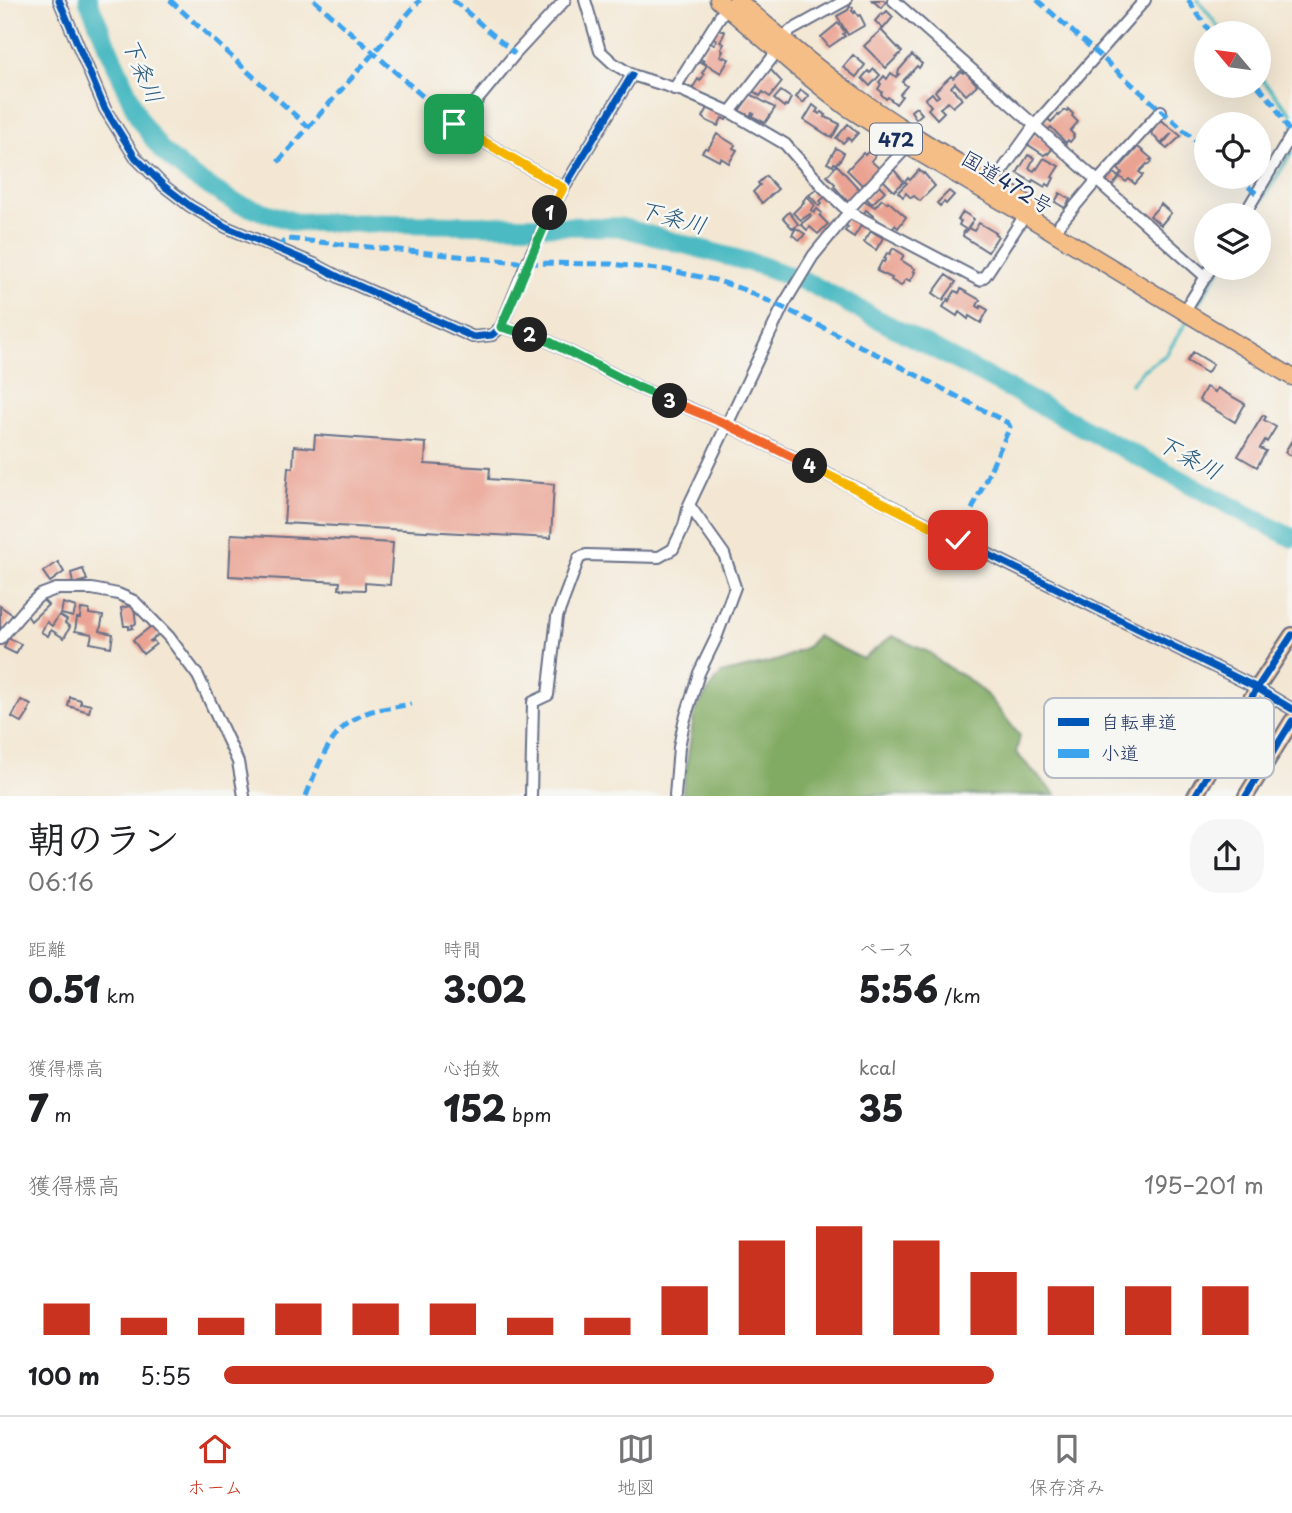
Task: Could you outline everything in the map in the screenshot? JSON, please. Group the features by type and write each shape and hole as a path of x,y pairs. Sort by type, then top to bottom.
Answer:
{"highway":[{"name":"国道472号","path":"727,2 780,44 902,128 1060,224 1292,377"},
{"name":"国道472号","path":"780,44 796,67 845,106 908,146 1292,365"}],"main road":[{"path":"1251,698 1292,635"},
{"path":"1274,750 1292,721"},
{"path":"1195,796 1205,778"},
{"path":"1246,796 1257,778"}],"street":[{"path":"59,0 104,110 135,157 164,186 190,206 226,227 473,337 492,335 501,327 555,203 632,75"},
{"path":"563,188 454,124 565,0"},
{"path":"585,0 600,51 613,63 632,75 683,91 730,112 785,144 824,188 849,211 979,280 985,276 1025,215"},
{"path":"730,112 790,31 846,0"},
{"path":"892,0 1096,181 1194,260"},
{"path":"993,183 1034,126 1145,0"},
{"path":"674,89 727,2"},
{"path":"1060,224 1161,111"},
{"path":"1251,203 1292,134"},
{"path":"531,796 533,702 548,695 557,617 579,558 586,555 659,557 673,549 684,526 688,505 784,304 813,256 849,211 908,146"},
{"path":"1187,307 1204,280"},
{"path":"501,327 542,338 640,388 726,424 1274,698"},
{"path":"675,796 684,722 699,673 716,638 735,587 724,554 688,505"},
{"path":"0,639 27,606 40,595 56,589 92,589 118,594 134,601 169,637 198,676 239,762 244,796"},
{"path":"1274,698 1292,709"}],"green space":[{"path":"816,636 863,659 892,636 931,653 989,697 1020,736 1016,753 1056,795 682,795 695,710 721,674 779,660 807,647"}],"building":[{"path":"872,0 884,0 886,2 881,8"},
{"path":"850,6 854,13 855,11 860,15 865,25 848,35 837,16"},
{"path":"887,11 893,17 883,29 875,21"},
{"path":"838,23 845,36 829,47 821,37"},
{"path":"718,28 725,32 720,42 724,44 720,56 729,59 721,73 699,58 709,42 714,45 717,40 712,37"},
{"path":"881,30 902,52 886,68 864,46"},
{"path":"853,55 865,65 856,77 843,67"},
{"path":"912,55 922,64 902,82 907,86 896,104 881,94 878,89 881,84 879,82 884,76 887,79 891,73 896,77"},
{"path":"697,60 707,65 702,73 704,75 692,89 683,83"},
{"path":"770,69 782,82 770,97 763,92 760,96 752,90"},
{"path":"874,69 880,75 870,86 862,78"},
{"path":"965,71 977,85 966,95 955,83 951,87 962,99 953,107 948,102 940,108 944,112 937,119 928,109 931,106 925,99 932,93 936,98 939,96 935,91 951,76 953,78"},
{"path":"801,90 809,96 803,103 796,97"},
{"path":"781,91 791,98 784,107 774,99"},
{"path":"750,94 775,108 765,123 752,116 752,113 750,116 739,111"},
{"path":"813,105 818,109 816,112 821,112 840,124 832,138 804,120"},
{"path":"709,106 729,116 726,120 722,118 718,126 707,121 703,117"},
{"path":"916,107 922,114 916,119 911,111"},
{"path":"1068,109 1078,122 1070,131 1074,137 1066,143 1051,127 1048,130 1041,124 1047,118 1051,122"},
{"path":"1160,119 1181,136 1167,149 1162,145 1172,133 1161,144 1151,133 1155,128 1153,126"},
{"path":"848,124 858,133 851,141 848,138 843,143 836,138"},
{"path":"717,134 735,145 733,148 737,150 729,163 702,152 705,148 708,149"},
{"path":"1036,134 1053,148 1048,154 1044,155 1027,144"},
{"path":"1138,147 1152,161 1139,172 1143,175 1135,184 1129,179 1126,182 1119,176 1122,173 1118,169"},
{"path":"836,148 844,153 833,166 827,163"},
{"path":"869,151 875,156 871,161 880,169 863,186 847,170 863,153 865,155"},
{"path":"1028,155 1034,158 1029,168 1034,171 1044,158 1059,166 1050,186 1047,184 1045,187 1033,180 1032,182 1017,173"},
{"path":"837,165 860,190 848,202 827,176"},
{"path":"894,170 904,182 894,191 883,180"},
{"path":"919,170 935,186 920,201 906,193 903,197 898,192 908,178 910,180"},
{"path":"1112,171 1119,178 1112,186 1105,179"},
{"path":"766,176 778,189 762,203 753,192"},
{"path":"879,185 885,191 872,204 866,198"},
{"path":"820,186 827,195 820,201 822,203 819,206 809,195"},
{"path":"949,191 954,195 946,204 944,202 940,206 937,203"},
{"path":"1060,193 1070,199 1065,208 1055,202"},
{"path":"807,196 815,206 811,210 814,213 817,209 822,213 820,216 828,224 818,234 810,227 807,230 801,224 810,214 801,220 793,213"},
{"path":"882,199 906,217 898,228 895,225 891,231 866,210 863,214 856,209 863,200 875,207"},
{"path":"1161,204 1171,213 1161,225 1150,216"},
{"path":"789,212 798,224 793,229 783,218"},
{"path":"963,212 974,219 968,228 974,231 979,223 998,236 988,252 963,236 967,230 959,225 961,221 958,220"},
{"path":"849,217 862,224 854,237 845,231 848,227 844,224"},
{"path":"796,228 805,234 800,240 792,235"},
{"path":"871,231 883,238 876,250 864,242"},
{"path":"893,248 904,255 901,260 915,269 910,281 906,279 901,286 877,271"},
{"path":"946,275 956,282 943,300 933,293"},
{"path":"961,289 980,300 977,306 988,310 981,323 969,316 968,319 959,312 957,316 943,307 955,291 959,293"},
{"path":"1193,352 1213,364 1207,373 1187,361"},
{"path":"1206,387 1215,392 1217,388 1245,404 1235,422 1199,400"},
{"path":"1263,415 1266,417 1264,420 1276,427 1260,448 1266,451 1257,467 1238,456"},
{"path":"315,435 426,443 425,464 490,468 489,479 554,484 551,538 284,523 288,467 293,468 294,446 314,448"},
{"path":"1292,440 1292,456 1285,452"},
{"path":"231,534 393,543 390,585 365,583 365,590 339,589 340,582 229,576"},
{"path":"58,562 64,572 50,582 43,572"},
{"path":"83,569 87,580 73,584 71,573"},
{"path":"42,599 48,605 31,621 26,614"},
{"path":"63,603 76,607 73,617 61,614"},
{"path":"134,605 136,624 129,629 129,626 124,626 121,608"},
{"path":"0,606 13,615 0,633"},
{"path":"81,609 89,610 89,614 103,616 100,631 113,634 111,647 90,643 92,634 75,631"},
{"path":"59,615 67,620 65,623 70,627 64,638 51,630 48,636 41,632 47,622 52,626"},
{"path":"153,625 159,634 150,641 153,640 156,644 143,654 133,640"},
{"path":"8,638 21,644 16,654 4,648"},
{"path":"70,697 81,700 80,704 91,705 89,712 68,706"},
{"path":"21,700 31,705 22,723 12,717"}],"waterway":[{"name":"下条川","path":"88,0 140,121 162,151 190,175 236,203 295,222 620,227 760,265 811,284 1292,538"},
{"path":"1198,0 1214,21"},
{"path":"1271,90 1292,114"},
{"path":"1260,203 1292,152"},
{"path":"1193,311 1213,280"},
{"path":"1131,384 1143,370 1166,355 1187,321"}],"marked path":[{"path":"170,0 308,127"},
{"path":"314,0 454,124"},
{"path":"278,162 420,0"},
{"path":"453,0 515,54"},
{"path":"1037,0 1194,139"},
{"path":"1188,0 1203,21"},
{"path":"1269,98 1291,135"},
{"path":"1251,189 1257,194"},
{"path":"279,249 288,239 527,263 610,264 667,270 742,289 878,355 1008,423 1010,427 958,540"},
{"path":"306,796 322,757 347,724 372,711 411,704"}],"cycle path":[{"path":"59,0 105,109 135,157 164,186 190,206 226,227 473,337 492,335 501,327 555,203 632,75"},
{"path":"501,327 542,338 640,388 726,424 1274,698"},
{"path":"1251,698 1292,635"},
{"path":"1274,698 1292,709"},
{"path":"1274,750 1292,721"},
{"path":"1195,796 1205,778"},
{"path":"1246,796 1257,778"}],"route":[{"path":"454,124 563,188 527,263 501,327 542,338 640,388 726,424 958,540"}]}
